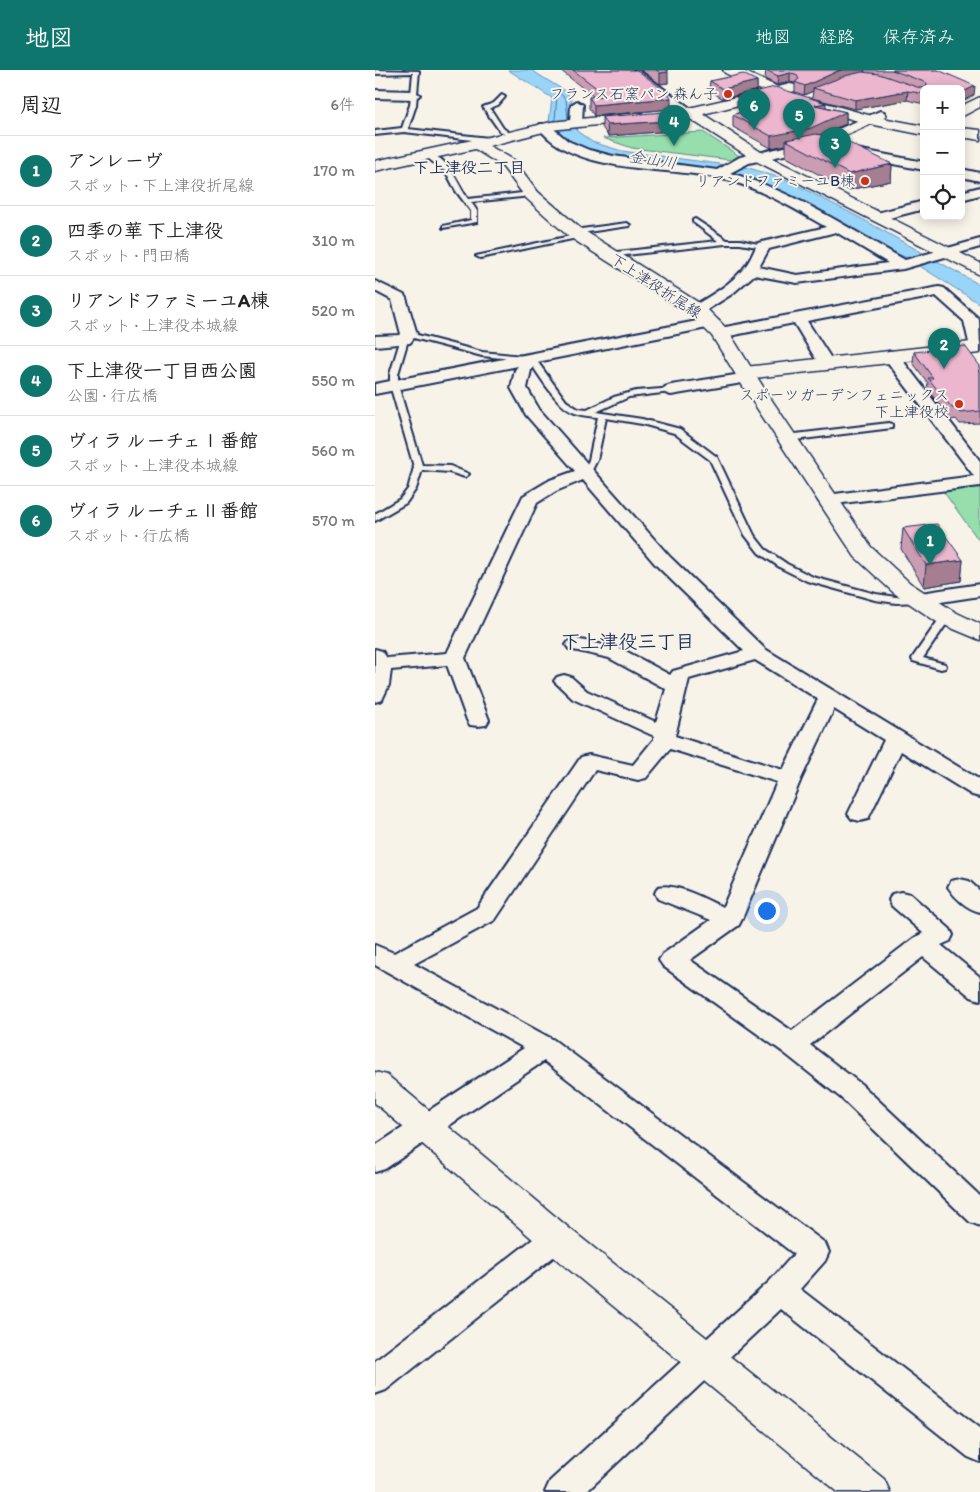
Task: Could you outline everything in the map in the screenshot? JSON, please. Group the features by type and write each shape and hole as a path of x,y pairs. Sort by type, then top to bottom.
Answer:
{"street":[{"path":"631,70 691,113 759,157 878,217 942,255 980,270"},
{"path":"729,70 784,90 823,107 920,123"},
{"path":"748,70 784,90"},
{"path":"375,166 548,127 576,122 691,113 784,90"},
{"path":"375,94 414,95"},
{"path":"965,110 980,101"},
{"path":"576,122 577,105"},
{"path":"719,174 735,164 815,144 875,117 920,130"},
{"path":"548,127 564,144 585,153 613,160 719,174 750,183 787,198 837,228 909,264"},
{"path":"965,133 980,135"},
{"path":"965,139 980,141"},
{"name":"下上津役折尾線","path":"483,142 508,163 520,176 531,194 577,234 710,322 863,552 902,588 921,599 946,618 980,633"},
{"path":"815,144 920,165"},
{"path":"965,175 980,177"},
{"path":"965,195 980,191"},
{"path":"878,217 920,206"},
{"path":"710,322 720,297 751,270 763,246 837,228"},
{"path":"751,270 797,279 909,264 980,243"},
{"path":"375,285 399,298 407,337 375,341"},
{"path":"375,389 710,322 798,318 939,291 971,319 979,347 826,363 671,390"},
{"path":"798,318 826,363"},
{"path":"891,356 980,473"},
{"path":"531,359 523,370 519,388 531,411 663,561 758,653 980,790"},
{"path":"478,720 455,658 529,500 545,487 562,480 586,474"},
{"path":"827,500 980,481"},
{"path":"921,599 980,590"},
{"path":"576,645 615,653 677,687"},
{"path":"384,959 486,914 589,762 638,773 665,736 680,675 758,653"},
{"path":"375,696 381,676 378,660 455,658"},
{"path":"564,681 579,695 665,736 790,779"},
{"path":"829,698 790,779 730,919 672,960 792,1045 851,1091 980,1214"},
{"path":"861,814 896,737"},
{"path":"960,887 980,904"},
{"path":"667,893 730,919"},
{"path":"792,1045 923,944 941,935 901,900"},
{"path":"923,944 978,986"},
{"path":"384,959 545,1047 814,1252 780,1291 562,1492"},
{"path":"375,1161 545,1047"},
{"path":"375,1084 556,1238 869,1492"},
{"path":"375,1380 556,1238"},
{"path":"780,1291 980,1447"}],"lane":[{"path":"375,72 417,70 413,105 404,130"},
{"path":"501,97 496,104 486,107 501,129 509,135"},
{"path":"375,134 404,130 483,142"},
{"path":"427,155 445,167 474,211 475,220 445,227"},
{"path":"466,201 531,194"},
{"path":"695,220 725,242"},
{"path":"480,256 577,234 627,225"},
{"path":"608,255 725,242 740,242 763,246"},
{"path":"375,518 403,501 412,489 418,467 393,385 394,374 407,337 482,354 531,359 563,403 576,411 642,422 677,431 714,459 728,484 750,535 762,550 784,566 810,579 867,595 896,600 921,599"},
{"path":"586,414 613,398 650,390 671,390"},
{"path":"586,474 593,460 602,416"},
{"path":"787,438 889,426"},
{"path":"418,467 451,469 465,474"},
{"path":"941,666 913,657 946,618"}],"green space":[{"path":"703,132 741,157 731,160 632,148 603,138"},
{"path":"980,487 980,542 943,491"}],"water":[{"name":"金山川","path":"508,70 531,70 565,91 571,97 573,119 577,131 592,142 622,151 749,168 787,180 864,220 980,285 980,304 907,258 880,246 788,194 753,181 612,157 579,147 549,122 552,98"}],"building":[{"path":"573,70 637,70 669,94 671,98 594,105 589,97 607,96"},
{"path":"656,70 667,70 668,72 660,73"},
{"path":"766,70 842,70 805,86 795,82 799,79 796,74 790,73 778,76"},
{"path":"892,70 938,70 975,86 965,91 965,85 927,85 927,83"},
{"path":"862,72 879,74 920,88 920,93 908,91 855,100 813,88"},
{"path":"743,74 757,81 723,89 710,81"},
{"path":"775,87 826,103 815,105 846,112 811,128 771,136 733,115 755,107 737,96"},
{"path":"678,111 683,120 607,125 602,117"},
{"path":"816,134 841,139 892,164 849,174 786,140"},
{"path":"965,346 980,366 980,370 978,370 980,372 980,411 961,413 957,408 952,408 928,378 933,378 914,352"},
{"path":"937,524 963,560 926,565 903,528"}],"place":[{"name":"フランス石窯パン 森ん子","path":"728,94"},
{"name":"ヴィラ ルーチェⅡ番館","path":"754,130"},
{"name":"ヴィラ ルーチェⅠ番館","path":"799,140"},
{"name":"下上津役一丁目西公園","path":"674,146"},
{"name":"リアンドファミーユA棟","path":"835,168"},
{"name":"リアンドファミーユB棟","path":"865,181"},
{"name":"四季の華 下上津役","path":"944,369"},
{"name":"スポーツガーデンフェニックス 下上津役校","path":"959,404"},
{"name":"アンレーヴ","path":"930,565"}],"district":[{"name":"下上津役二丁目","path":"469,167"},
{"name":"下上津役三丁目","path":"628,641"}]}
